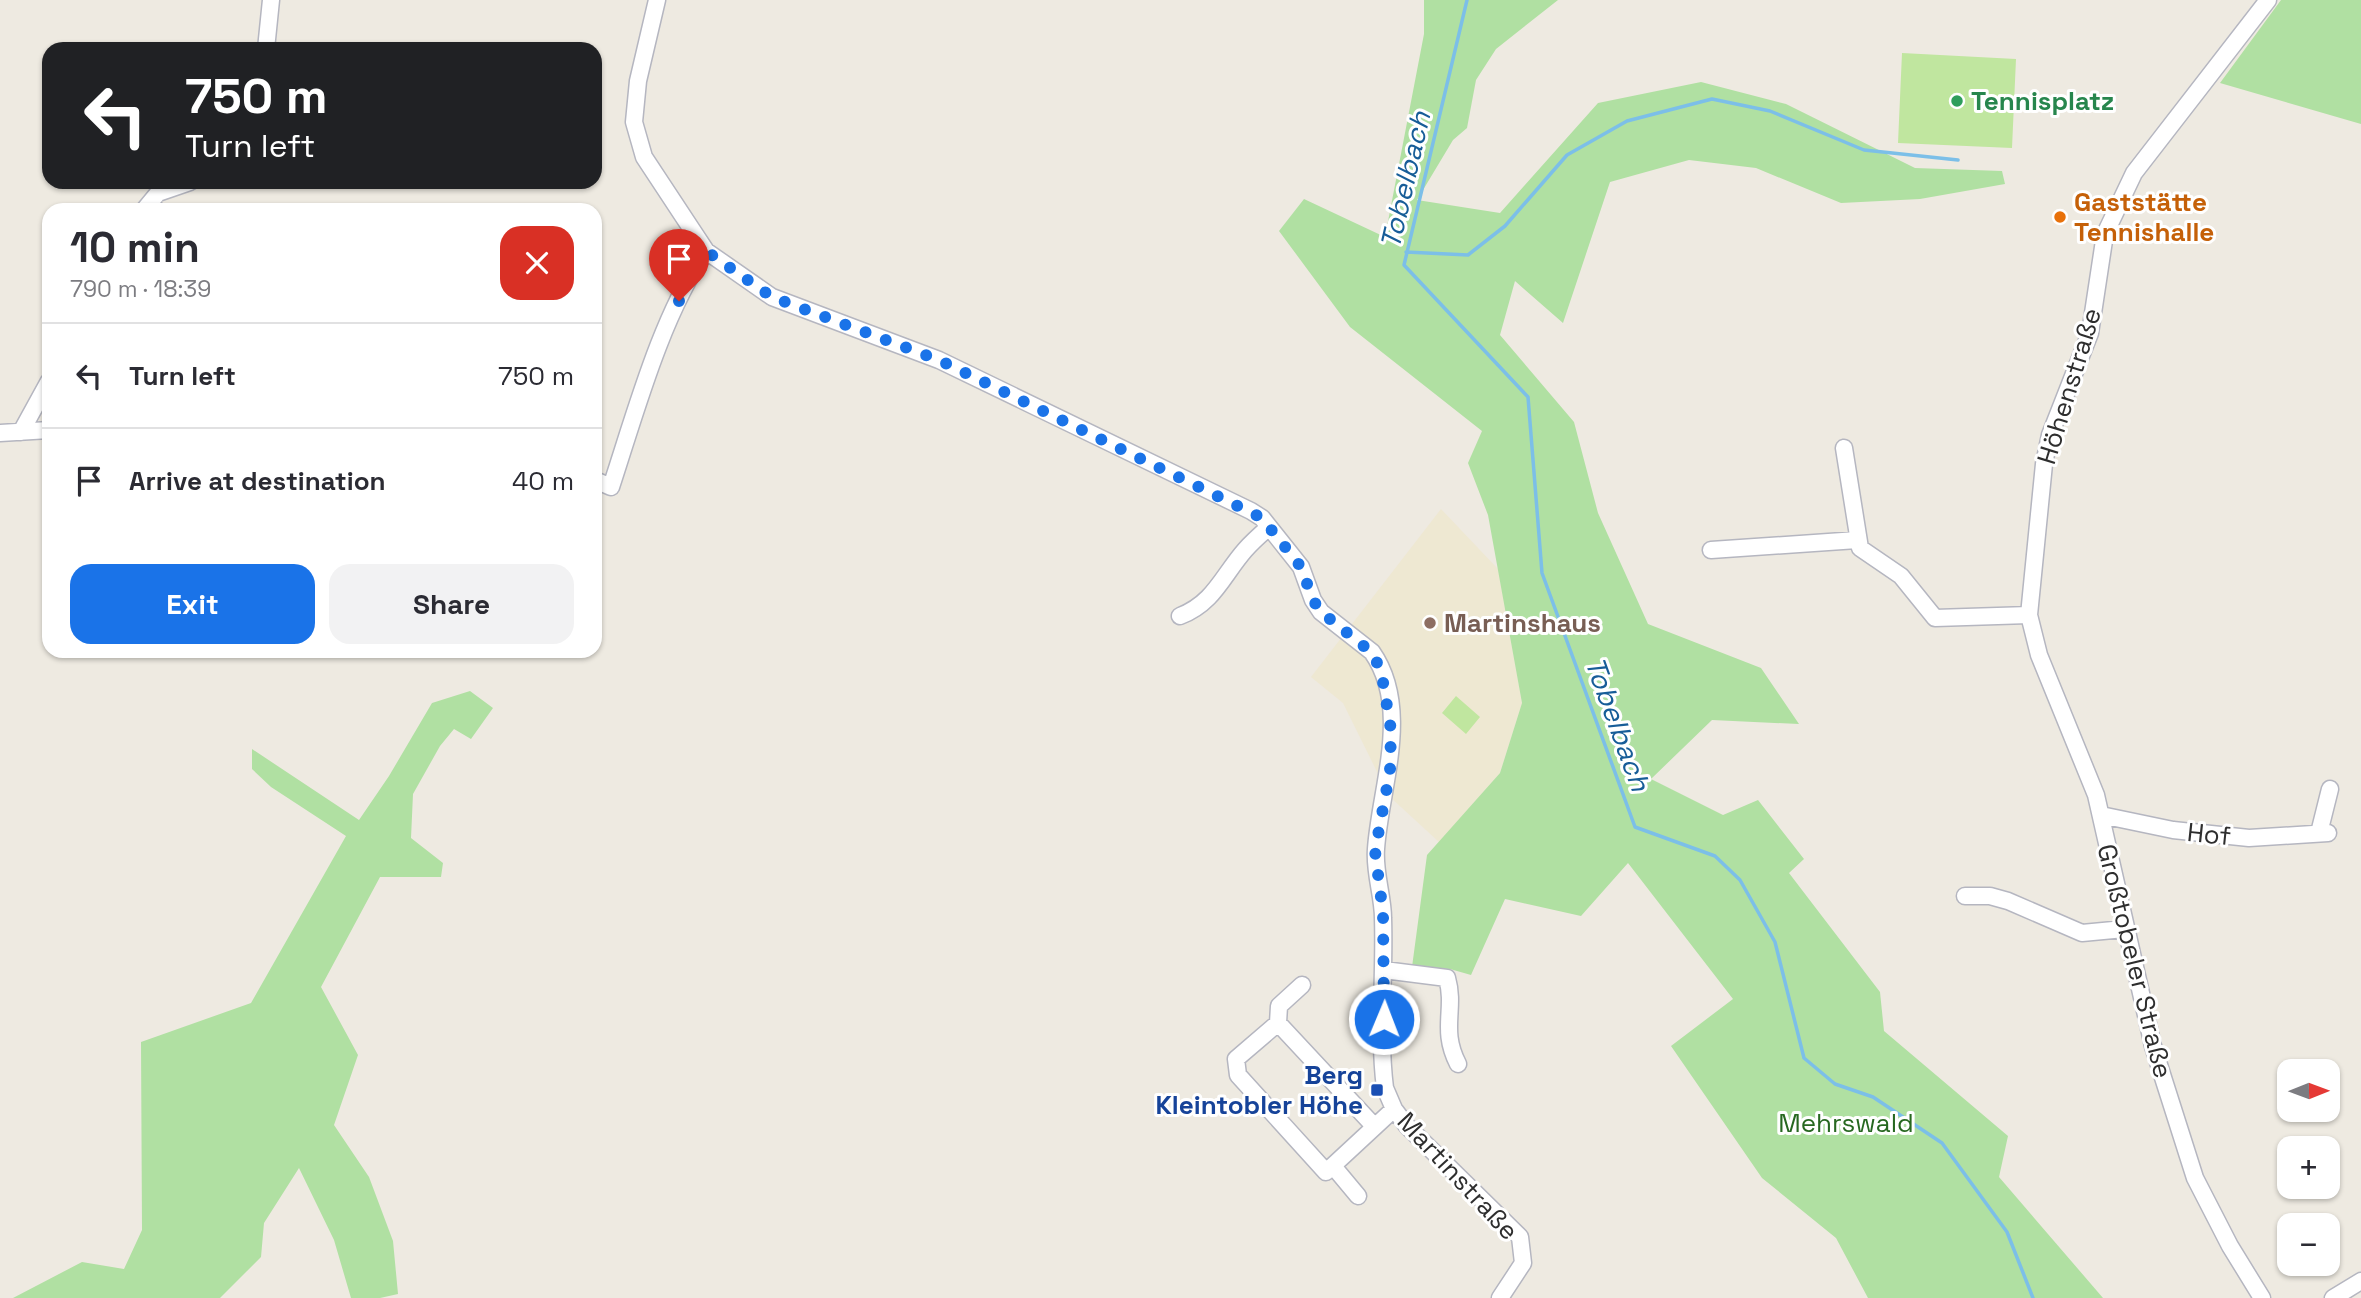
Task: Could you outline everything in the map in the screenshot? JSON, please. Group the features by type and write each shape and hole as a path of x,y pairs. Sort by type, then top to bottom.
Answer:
{"street":[{"path":"267,42 271,0"},
{"name":"Martinstraße","path":"657,0 635,100 636,132 644,157 706,251 772,297 939,360 1251,511 1269,527 1304,572 1313,600 1321,612 1371,652 1381,670 1391,730 1390,771 1375,851 1383,913 1385,1088 1394,1110 1520,1237 1523,1263 1500,1298"},
{"name":"Höhenstraße","path":"2029,615 2044,464 2050,435 2090,333 2105,234 2134,173 2268,0"},
{"path":"150,203 158,193 170,189"},
{"path":"602,483 611,487 634,412 689,276 706,251"},
{"path":"21,432 42,394"},
{"path":"0,433 42,430"},
{"path":"1844,448 1856,510 1857,540 1869,556 1901,576 1935,618 2029,615"},
{"path":"1180,616 1201,605 1221,586 1245,550 1269,527"},
{"path":"1711,550 1857,540"},
{"name":"Großtobeler Straße","path":"2029,615 2039,655 2096,795 2124,929 2153,1046 2195,1178 2230,1246 2262,1298"},
{"name":"Hof","path":"2101,815 2165,829 2237,837 2323,833 2330,789"},
{"path":"1965,895 1990,896 2008,901 2082,933 2124,929"},
{"path":"1384,970 1447,978 1450,988 1448,1045 1458,1064"},
{"path":"1302,985 1279,1006 1278,1023 1236,1059 1238,1075 1326,1172 1394,1110"},
{"path":"1278,1023 1374,1126"},
{"path":"1333,1166 1358,1196"},
{"path":"2333,1298 2361,1281"}],"shaded area":[{"name":"Martinshaus","path":"1441,509 1498,569 1522,703 1500,773 1439,842 1389,796 1343,703 1311,677"}],"green space":[{"name":"Mehrswald","path":"1424,0 1558,0 1496,49 1476,80 1467,128 1453,140 1417,200 1500,213 1598,103 1701,82 1786,104 1915,168 2002,171 2005,184 1920,199 1841,203 1756,168 1689,160 1610,182 1563,323 1515,281 1500,335 1574,422 1598,513 1648,624 1761,668 1799,724 1712,720 1651,779 1723,815 1758,800 1804,859 1789,873 1880,992 1884,1031 2008,1136 1999,1177 2103,1298 1868,1298 1836,1238 1762,1178 1671,1046 1733,999 1628,863 1581,916 1505,899 1471,975 1450,969 1412,967 1427,855 1500,773 1522,703 1488,515 1468,463 1482,431 1350,327 1279,231 1304,199 1385,237 1424,34"},
{"path":"2281,0 2361,0 2361,124 2220,83"},
{"name":"Tennisplatz","path":"1902,53 2016,59 2012,148 1898,143"},
{"path":"470,691 493,708 471,739 454,729 440,746 413,794 411,838 443,863 441,877 380,877 321,987 358,1055 334,1125 369,1177 393,1241 398,1294 380,1298 351,1298 334,1240 299,1168 264,1223 261,1257 220,1298 13,1298 82,1262 124,1269 142,1230 141,1042 251,1003 346,836 271,787 252,769 252,749 359,820 389,776 432,703"},
{"path":"1456,696 1480,717 1466,734 1442,713"}],"waterway":[{"name":"Tobelbach","path":"1467,0 1404,265 1528,397 1542,573 1635,827 1715,856 1740,880 1775,942 1804,1058 1835,1084 1873,1097 1942,1143 2007,1232 2033,1298"},
{"path":"1406,252 1468,255 1505,226 1567,155 1627,121 1712,99 1770,111 1864,150 1958,160"}],"place":[{"name":"Tennisplatz","path":"1957,101"},
{"name":"Gaststätte Tennishalle","path":"2060,217"},
{"name":"Martinshaus","path":"1430,623"},
{"name":"Berg Kleintobler Höhe","path":"1377,1090"}],"route":[{"path":"679,301 689,276 706,251 739,277 772,297 939,360 1262,518 1301,567 1313,600 1321,612 1371,652 1378,661 1387,694 1391,730 1390,771 1375,851 1383,913 1384,1019"}]}
